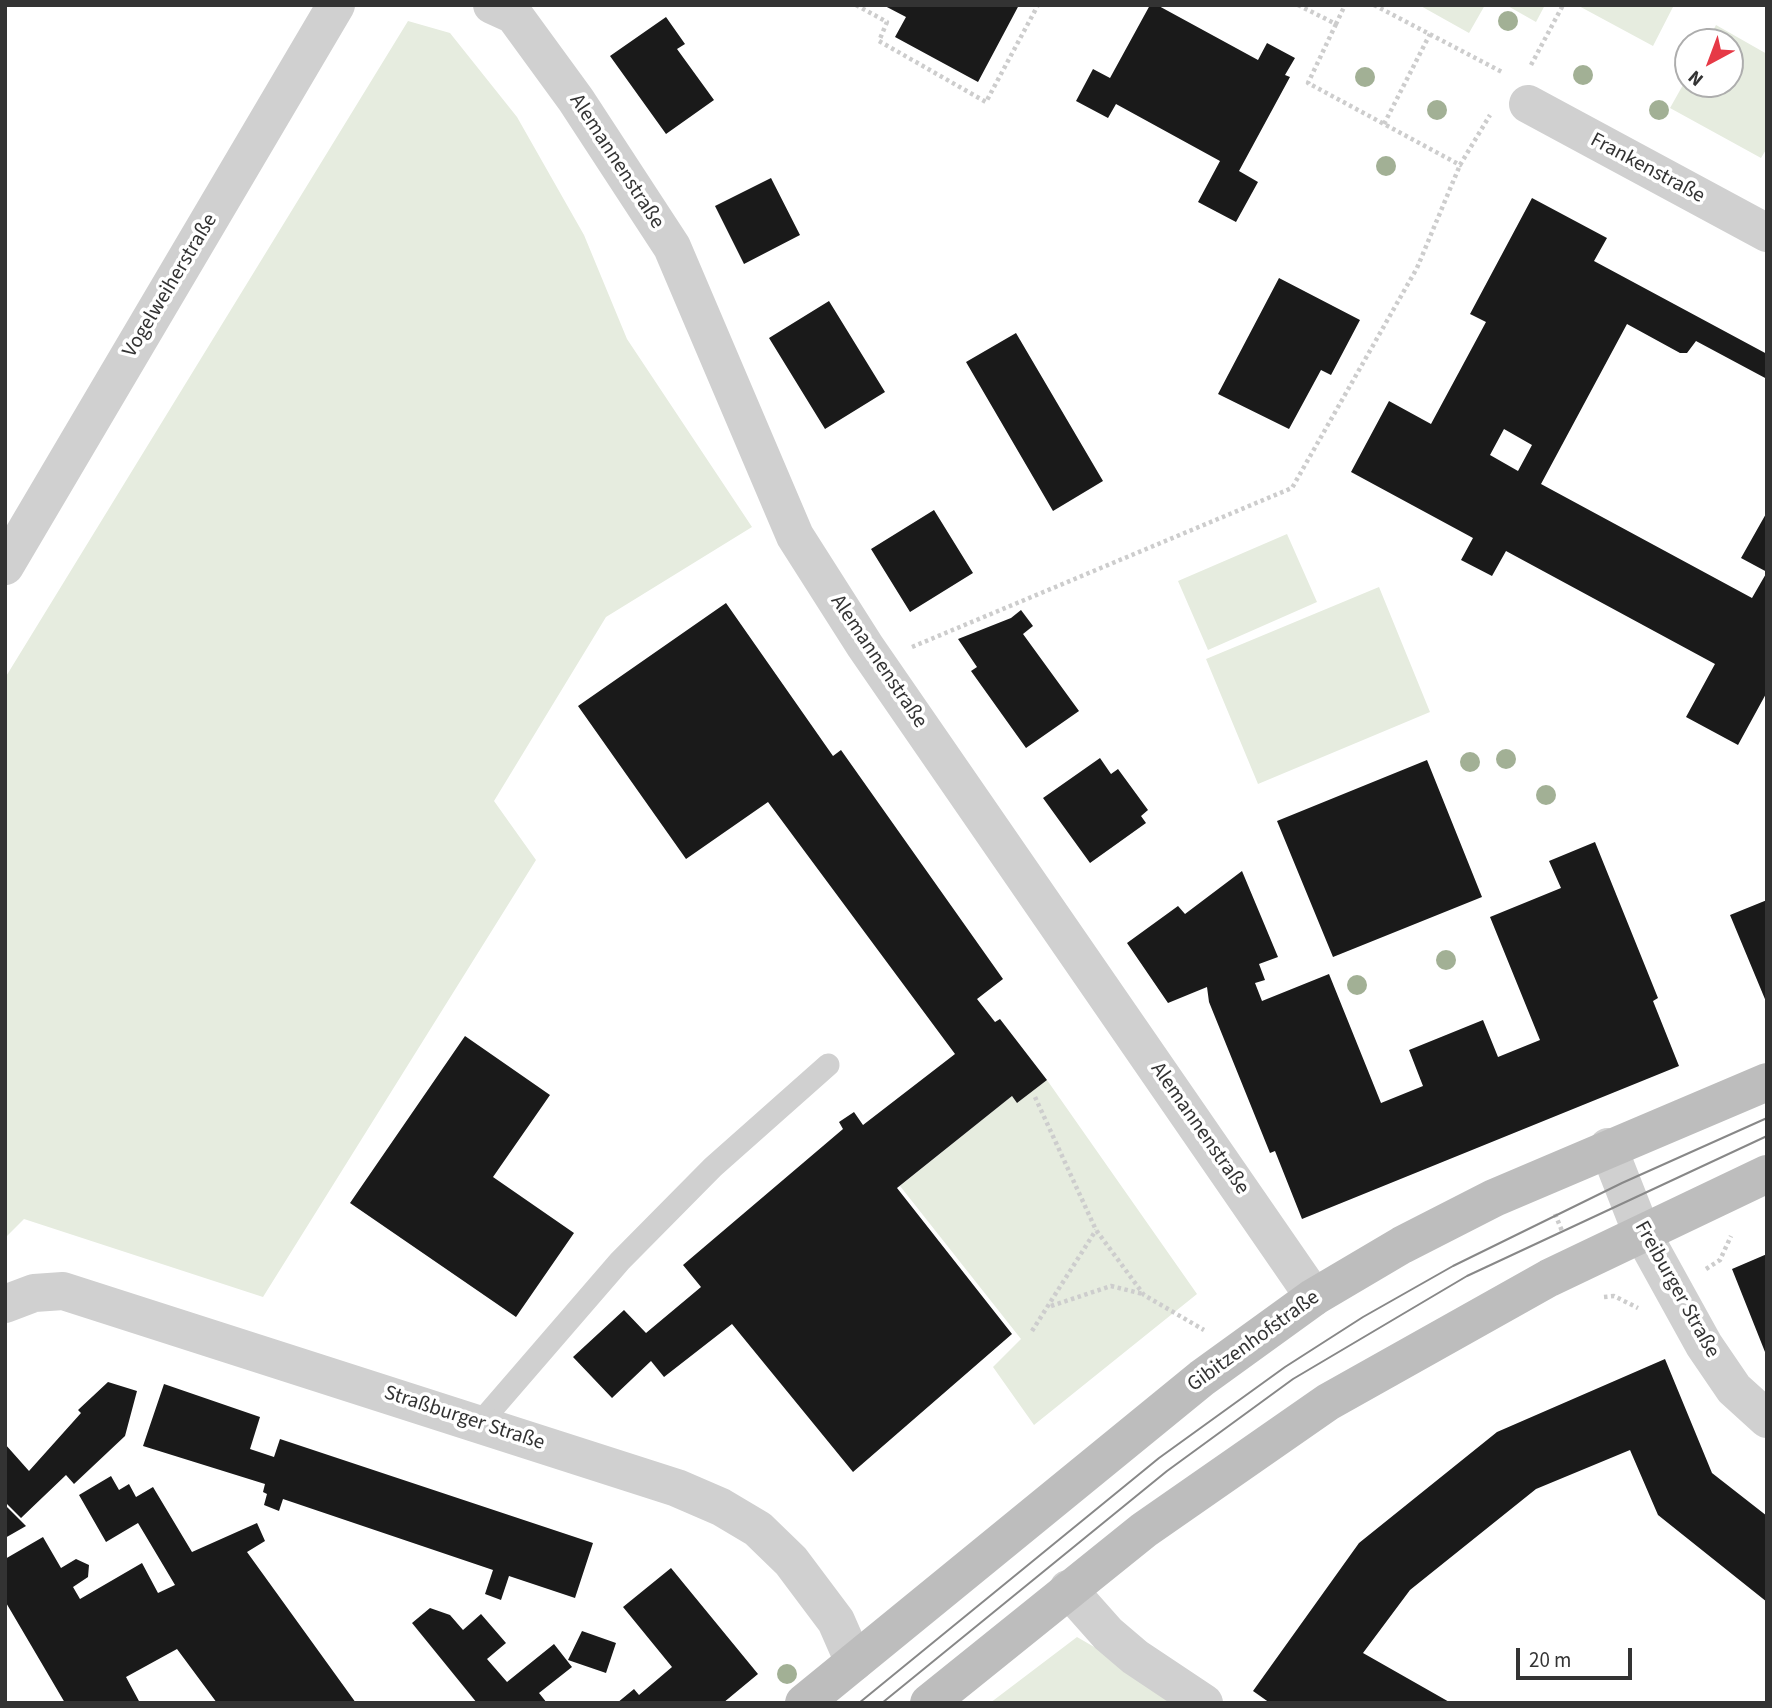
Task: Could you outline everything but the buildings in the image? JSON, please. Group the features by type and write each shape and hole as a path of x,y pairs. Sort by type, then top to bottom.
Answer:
{"main road":[{"name":"Gibitzenhofstraße","path":"804,1703 1239,1350 1314,1297 1439,1225 1608,1147 1767,1082"},
{"path":"929,1703 1068,1589 1182,1501 1328,1402 1443,1335 1642,1231 1767,1174"}],"street":[{"name":"Vogelweiherstraße","path":"5,566 336,5"},
{"name":"Alemannenstraße","path":"492,5 514,15 576,100 672,247 795,536 876,663 1314,1297"},
{"name":"Frankenstraße","path":"1522,97 1767,233"},
{"name":"Freiburger Straße","path":"1608,1147 1642,1231 1704,1345 1734,1389 1767,1419"},
{"name":"Straßburger Straße","path":"5,1304 34,1293 63,1291 677,1488 720,1507 758,1529 792,1561 836,1621 855,1662"},
{"path":"1068,1589 1108,1634 1135,1657 1204,1703"}],"lane":[{"path":"480,1423 620,1261 713,1167 828,1065"}],"path":[{"path":"856,5 887,22 879,41 986,102 1038,5"},
{"path":"1298,5 1336,24"},
{"path":"1345,5 1308,83 1460,165"},
{"path":"1374,5 1501,70 1522,97"},
{"path":"876,663 1292,488 1417,268 1460,165 1493,111 1522,97 1563,5"},
{"path":"1384,124 1430,34"},
{"path":"1035,1097 1096,1230 1144,1295"},
{"path":"1032,1331 1096,1230"},
{"path":"1049,1307 1111,1286 1144,1295 1239,1350"}],"shaded area":[{"path":"1419,5 1485,5 1469,33"},
{"path":"1506,5 1545,5 1536,22"},
{"path":"1577,5 1674,5 1653,46"},
{"path":"408,21 450,33 517,117 584,235 627,339 752,527 606,617 494,801 536,860 263,1297 24,1219 5,1238 5,678"},
{"path":"1744,41 1767,54 1767,148 1761,158 1670,108 1676,98 1744,98"},
{"path":"1287,534 1317,602 1208,650 1178,581"},
{"path":"1379,587 1430,712 1258,784 1206,659"},
{"path":"1047,1080 1197,1294 1034,1425 993,1367 1021,1339 900,1186 1012,1096 1017,1103"},
{"path":"1077,1637 1191,1703 990,1703"}],"tram line":[{"path":"859,1703 1159,1458 1285,1367 1363,1317 1453,1266 1622,1183 1767,1118"},
{"path":"882,1703 1167,1471 1293,1379 1467,1276 1767,1136"}]}
